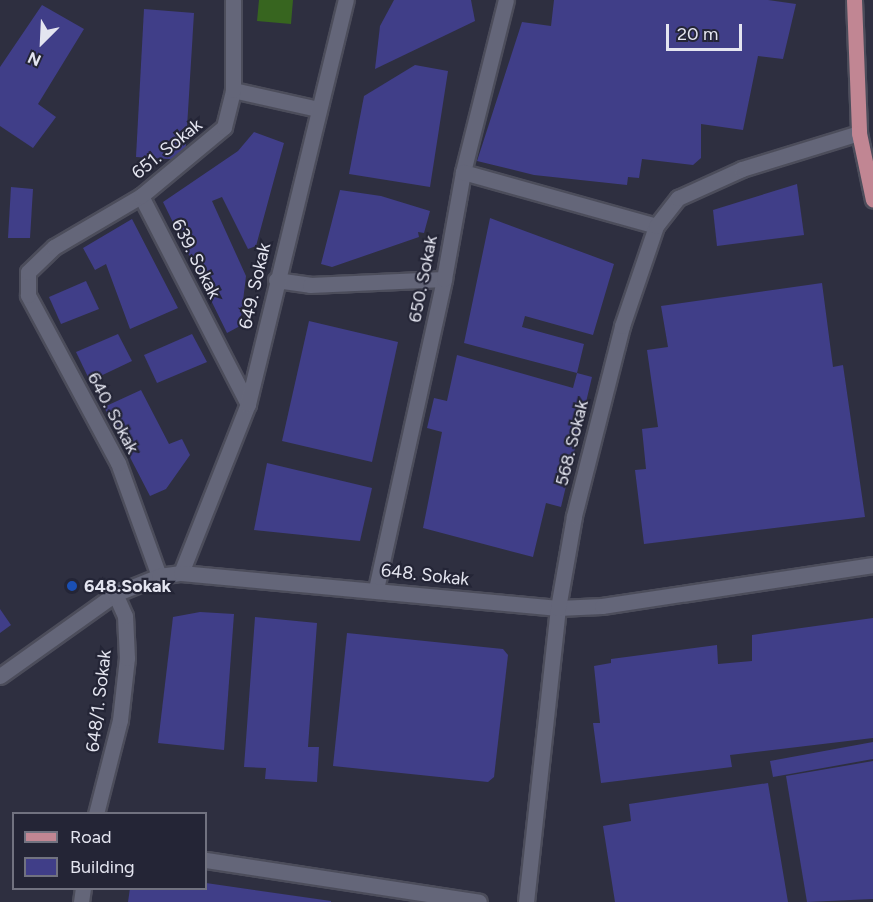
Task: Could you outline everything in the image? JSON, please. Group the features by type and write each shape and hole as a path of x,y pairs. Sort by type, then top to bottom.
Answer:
{"main road":[{"path":"854,0 859,133 873,200"}],"street":[{"name":"651. Sokak","path":"28,272 54,247 141,196 224,127 233,90 233,0"},
{"name":"649. Sokak","path":"181,573 248,404 276,279 346,0"},
{"name":"650. Sokak","path":"376,589 444,279 463,172 506,0"},
{"path":"233,90 318,109"},
{"name":"568. Sokak","path":"526,902 558,608 601,402 656,226 678,198 742,169 859,133"},
{"path":"463,172 656,226"},
{"name":"639. Sokak","path":"141,196 248,404"},
{"name":"640. Sokak","path":"28,272 28,295 118,463 159,576"},
{"path":"276,279 310,285 444,279"},
{"name":"648. Sokak","path":"0,676 115,594 159,576 181,573 376,589 558,608 602,606 873,565"},
{"name":"648/1. Sokak","path":"96,812 120,720 127,658 125,616 115,594"},
{"path":"207,860 479,902"}],"green space":[{"path":"259,0 293,0 291,24 257,21"}],"building":[{"path":"394,0 471,0 475,21 375,69 380,26"},
{"path":"554,0 768,0 796,4 783,59 758,56 743,130 701,124 701,158 693,165 642,159 639,178 628,177 627,185 534,175 477,161 522,22 551,26"},
{"path":"42,5 84,29 38,104 56,117 33,148 0,126 0,67"},
{"path":"144,9 194,13 185,160 136,157"},
{"path":"415,65 448,71 430,187 349,174 364,96"},
{"path":"254,132 284,143 256,246 248,249 222,197 212,201 246,276 240,326 227,333 163,202 238,151"},
{"path":"797,184 804,235 717,246 713,210"},
{"path":"11,187 33,189 30,238 8,238"},
{"path":"340,190 381,196 430,211 424,233 418,232 419,237 332,267 321,264"},
{"path":"490,218 614,264 593,335 525,316 522,327 584,344 577,373 464,343"},
{"path":"132,219 178,308 130,329 106,264 95,270 83,248"},
{"path":"86,281 99,309 61,324 49,297"},
{"path":"822,283 833,367 843,365 865,517 644,544 635,470 646,469 642,429 658,427 647,350 668,347 661,306"},
{"path":"309,321 398,342 372,462 282,441"},
{"path":"118,334 132,361 90,381 76,352"},
{"path":"192,334 207,362 157,383 144,355"},
{"path":"457,355 573,388 577,373 592,377 561,507 546,503 533,557 423,528 442,432 427,428 434,398 447,401"},
{"path":"141,390 169,444 182,439 190,455 166,489 150,496 104,407"},
{"path":"267,463 372,488 360,541 254,530"},
{"path":"0,609 11,625 0,633"},
{"path":"200,612 234,614 224,750 158,743 173,617"},
{"path":"255,617 317,623 308,747 319,747 317,782 265,779 266,768 244,767"},
{"path":"873,618 873,738 730,755 732,767 601,783 593,723 600,723 594,666 611,663 611,659 717,645 718,664 752,661 752,635"},
{"path":"347,633 503,649 508,655 494,777 488,782 333,766"},
{"path":"873,742 873,759 773,777 770,761"},
{"path":"873,761 873,899 807,902 786,776"},
{"path":"768,783 788,902 615,902 603,826 631,821 629,804"},
{"path":"207,883 331,901 331,902 128,902 130,890 207,890"}],"place":[{"name":"648.Sokak","path":"72,586"}]}
